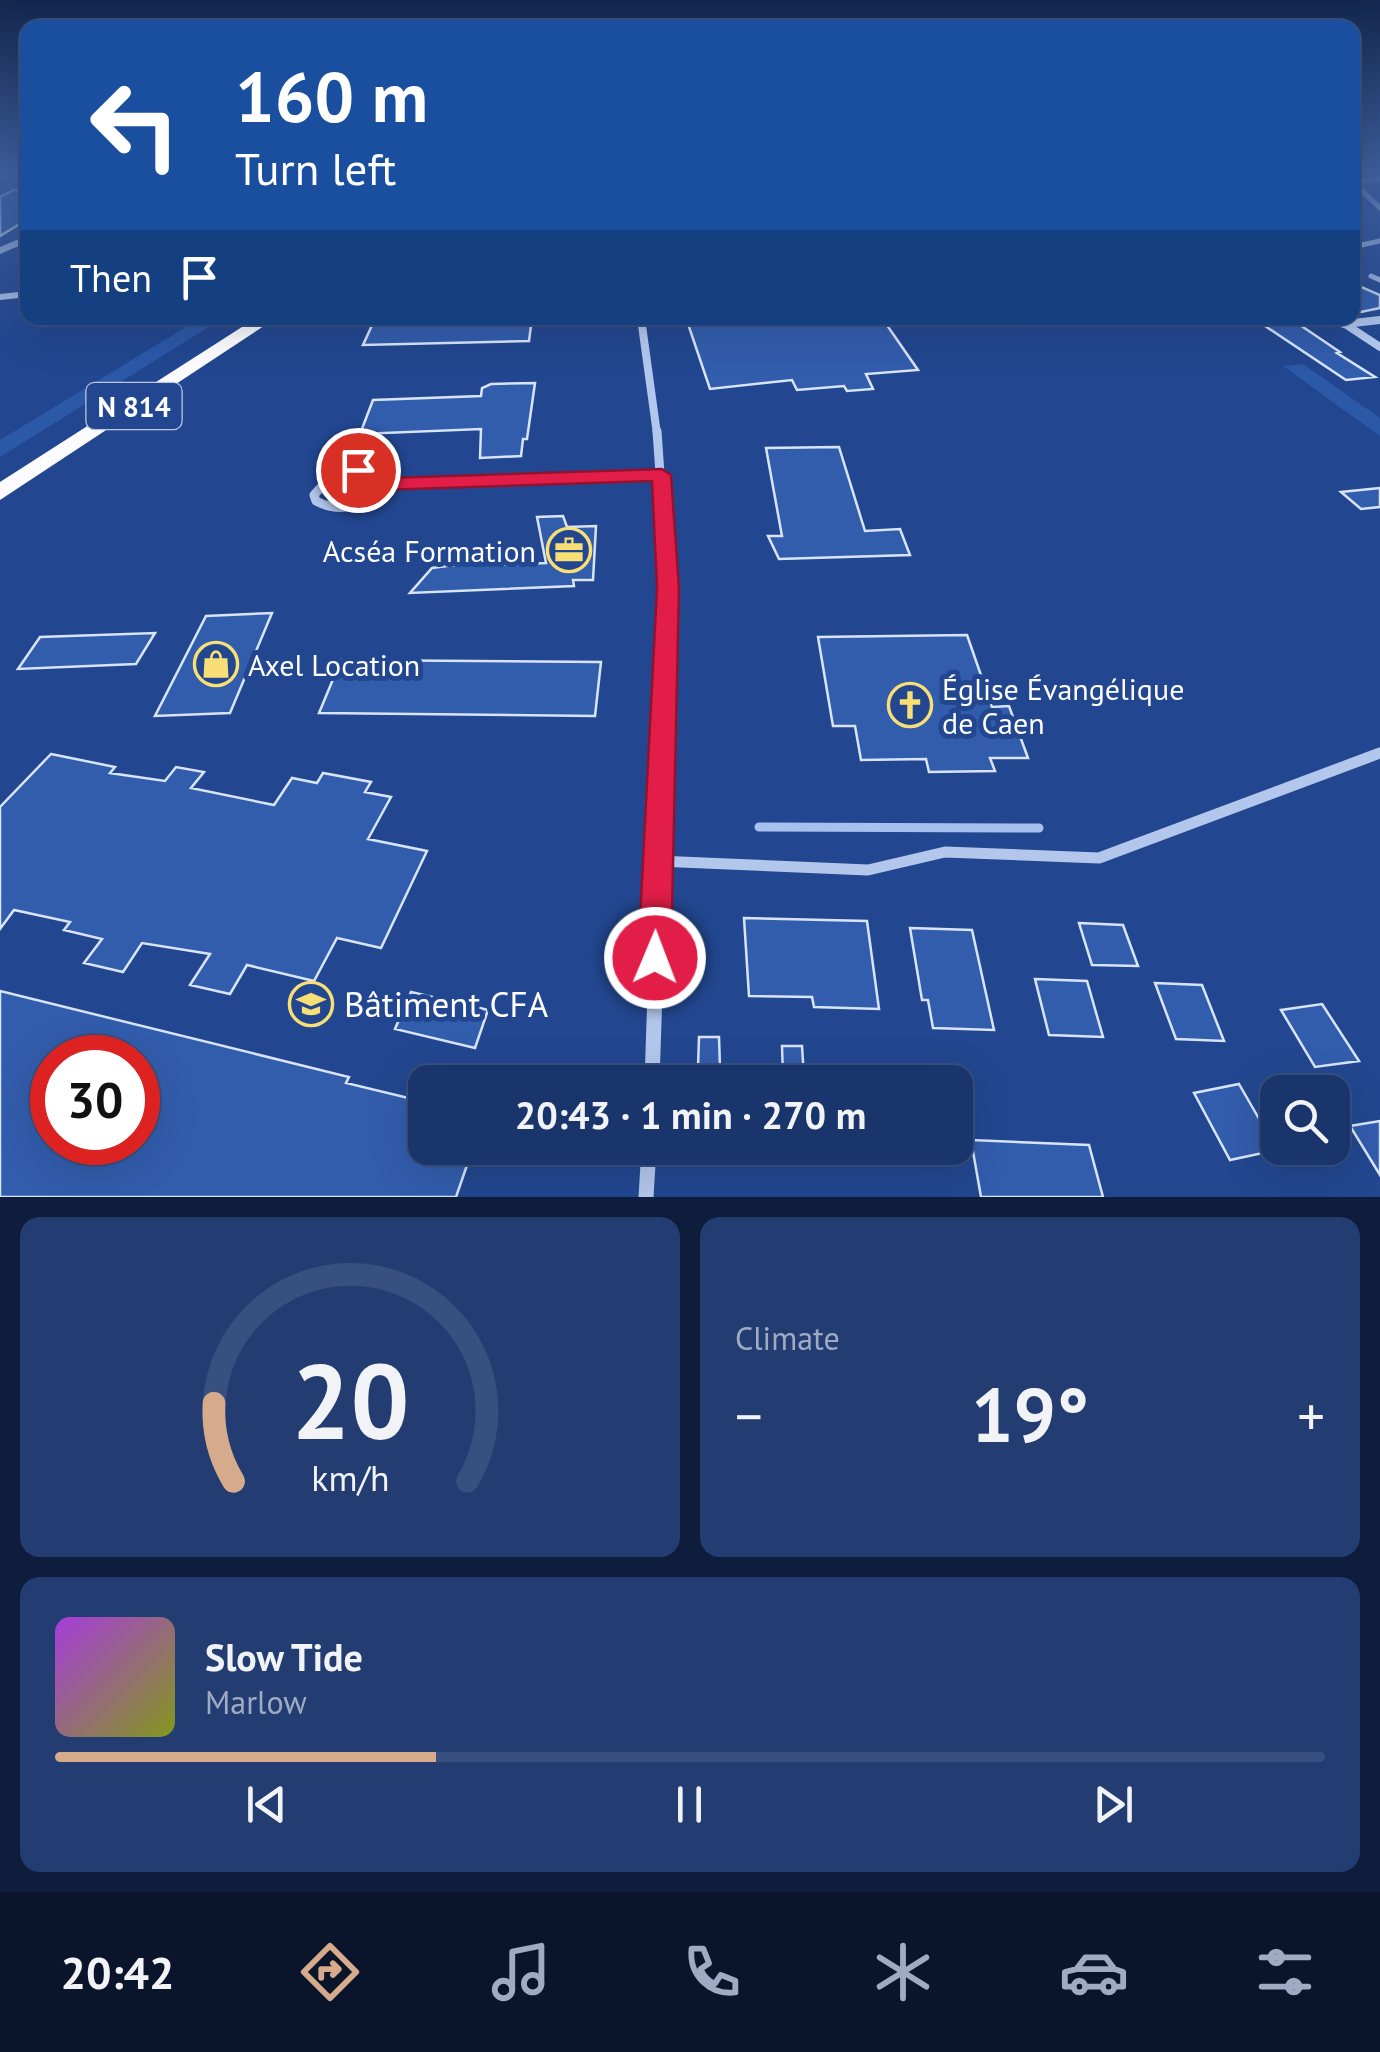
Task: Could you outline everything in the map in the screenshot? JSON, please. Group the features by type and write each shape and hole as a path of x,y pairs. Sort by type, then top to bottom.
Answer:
{"highway":[{"name":"N 814","path":"0,472 232,325"},
{"name":"N 814","path":"0,493 256,325"}],"street":[{"path":"1372,276 1380,280"},
{"path":"642,325 662,475 668,588 652,1065"},
{"path":"1345,325 1380,348"},
{"path":"348,470 375,474 381,484 373,497 353,506 322,505 314,495 320,482 348,470"},
{"path":"381,484 662,475"},
{"path":"658,861 868,870 945,852 1099,858 1380,754"},
{"path":"646,1197 647,1165"}],"shaded area":[{"path":"189,325 212,325 0,457 0,440"},
{"path":"1303,364 1380,418 1380,436 1283,366"}],"building":[{"path":"1360,286 1380,295 1380,308 1361,312"},
{"path":"372,325 531,325 529,341 363,345"},
{"path":"688,325 887,325 918,370 866,374 873,389 847,391 844,386 797,390 792,380 710,389"},
{"path":"1300,325 1375,377 1346,380 1265,326"},
{"path":"535,383 521,456 480,458 481,429 360,434 373,400 481,396 482,388 491,384"},
{"path":"839,447 865,531 900,529 910,555 779,559 768,536 782,536 766,448"},
{"path":"1380,488 1380,507 1361,509 1341,492"},
{"name":"Acséa Formation","path":"563,516 567,527 596,526 593,580 573,580 574,586 410,593 432,568 492,560 491,565 546,563 537,517"},
{"name":"Axel Location","path":"272,613 230,713 155,716 206,616"},
{"path":"155,633 136,664 18,669 40,637"},
{"name":"Église Évangélique de Caen","path":"967,635 992,707 1009,706 1028,758 990,758 995,771 929,772 926,759 861,760 855,726 833,726 818,637"},
{"path":"341,660 601,662 595,716 319,713"},
{"path":"51,754 115,767 110,773 165,781 176,767 204,772 191,788 274,805 292,778 317,783 323,773 371,782 365,792 391,797 368,839 427,851 381,948 337,938 314,981 247,965 230,994 190,985 210,954 142,943 123,972 84,963 102,939 64,930 70,922 14,910 0,929 0,807"},
{"path":"744,918 867,921 879,1009 814,1007 812,997 749,996"},
{"path":"1079,923 1123,925 1138,966 1092,965"},
{"path":"910,928 972,930 994,1030 933,1028 928,1000 922,1000"},
{"path":"1035,979 1087,981 1103,1037 1049,1035"},
{"path":"1155,983 1202,985 1224,1041 1176,1039"},
{"path":"0,991 349,1077 346,1083 408,1098 408,1165 467,1165 456,1197 0,1197"},
{"path":"411,992 488,1010 475,1048 395,1029"},
{"path":"1322,1004 1359,1061 1315,1067 1281,1010"},
{"path":"699,1037 719,1037 720,1065 698,1065"},
{"path":"782,1046 802,1046 803,1065 783,1065"},
{"path":"1239,1084 1260,1120 1260,1154 1230,1160 1194,1093"},
{"path":"1380,1121 1380,1175 1350,1126"},
{"path":"973,1140 1089,1145 1103,1197 981,1197"}],"waterway":[{"path":"759,827 1039,828"}],"place":[{"name":"Acséa Formation","path":"569,550"},
{"name":"Axel Location","path":"216,664"},
{"name":"Église Évangélique de Caen","path":"910,705"},
{"name":"Bâtiment CFA","path":"311,1004"}],"route":[{"path":"358,470 375,474 381,484 662,475 668,588 655,958"}]}
